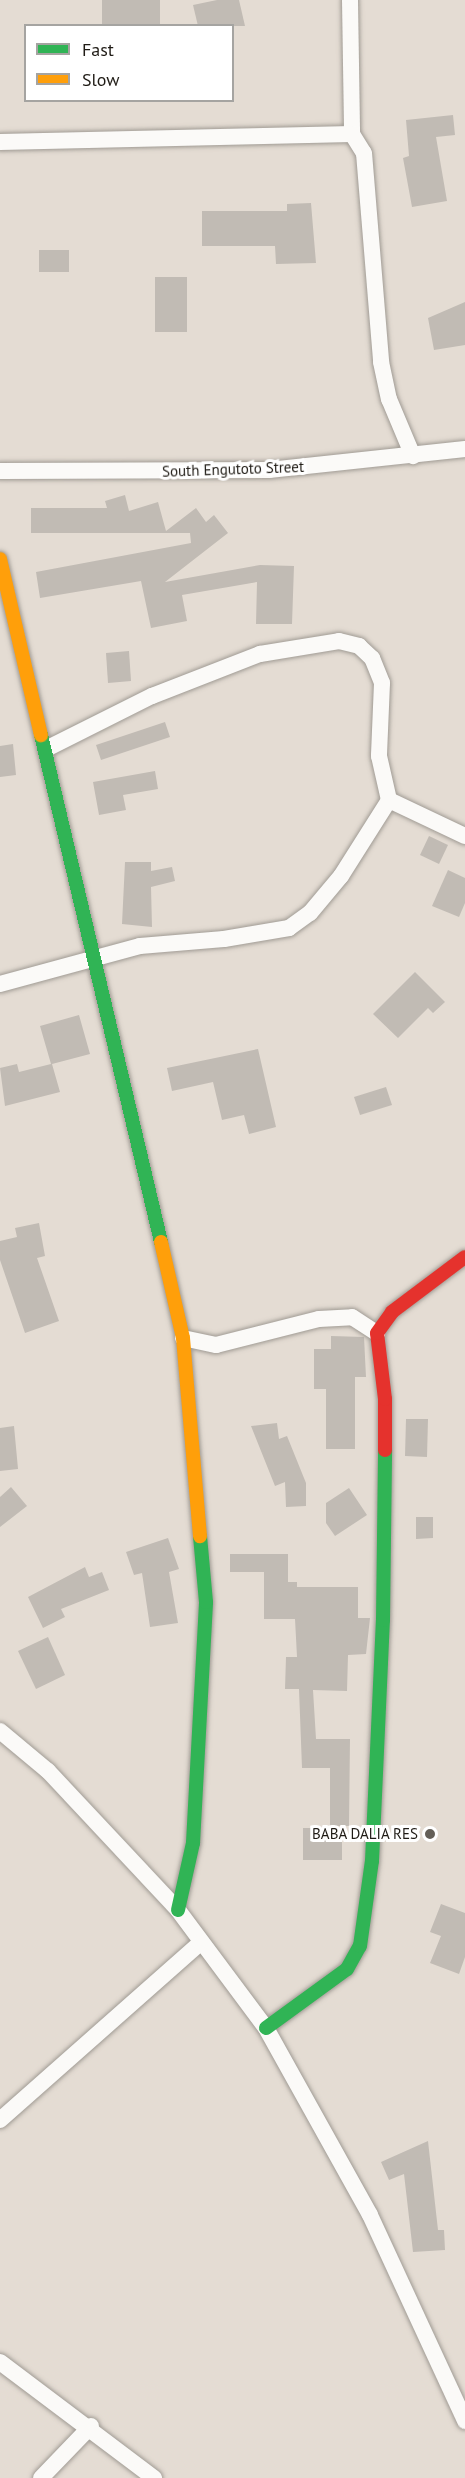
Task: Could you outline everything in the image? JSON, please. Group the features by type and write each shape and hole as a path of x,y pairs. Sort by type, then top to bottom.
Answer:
{"street":[{"path":"350,0 351,134"},
{"path":"0,142 351,134 360,142 365,161 381,362 389,399 413,456"},
{"name":"South Engutoto Street","path":"0,471 269,470 465,449"},
{"path":"0,559 183,1338 206,1602 193,1843 178,1910"},
{"path":"0,984 93,962 140,946 273,932 300,922 341,876 389,800 379,756 382,683 372,658 359,646 339,641 260,654 152,696 46,749"},
{"path":"389,800 465,836"},
{"path":"266,2028 347,1969 360,1946 365,1922 383,1620 385,1399 377,1333 392,1312 465,1257"},
{"path":"183,1338 216,1345 319,1319 352,1317 377,1333"},
{"path":"0,1731 48,1771 178,1910 266,2028 370,2215 442,2362 465,2421"},
{"path":"0,2120 201,1942"},
{"path":"0,2362 91,2426 154,2478"},
{"path":"41,2478 91,2426"}],"building":[{"path":"102,0 160,0 160,24 102,24"},
{"path":"217,0 239,0 245,26 198,24 193,5"},
{"path":"453,115 455,135 436,137 447,201 412,207 403,158 409,156 406,120"},
{"path":"311,203 316,263 276,264 275,246 202,246 202,211 287,211 287,204"},
{"path":"39,250 69,250 69,272 39,272"},
{"path":"155,277 187,277 187,332 155,332"},
{"path":"465,302 465,345 434,350 428,318"},
{"path":"125,495 129,511 158,502 166,531 196,508 206,522 214,515 228,533 165,582 260,565 294,566 292,624 256,624 257,582 182,595 187,621 151,628 141,581 40,598 36,572 191,543 190,533 31,533 31,508 107,508 105,501"},
{"path":"129,651 131,681 108,683 106,653"},
{"path":"165,722 170,737 101,760 96,745"},
{"path":"13,744 16,775 0,777 0,746"},
{"path":"155,771 158,789 123,795 126,810 99,815 93,782"},
{"path":"429,836 448,845 439,864 420,855"},
{"path":"125,862 151,862 151,871 172,867 175,881 151,887 152,927 122,924"},
{"path":"448,870 465,878 465,903 459,917 432,906"},
{"path":"415,972 445,1002 433,1013 428,1008 398,1038 373,1014"},
{"path":"79,1015 90,1054 52,1064 60,1092 5,1106 0,1068 17,1064 19,1072 51,1064 40,1026"},
{"path":"258,1049 276,1127 249,1134 244,1115 222,1120 213,1082 172,1091 167,1068"},
{"path":"386,1087 392,1105 360,1115 354,1097"},
{"path":"39,1223 45,1256 37,1258 59,1321 25,1333 0,1260 0,1241 17,1237 15,1228"},
{"path":"331,1336 364,1337 366,1377 355,1377 355,1449 326,1449 326,1389 314,1389 314,1349 331,1349"},
{"path":"406,1419 428,1419 427,1457 405,1456"},
{"path":"277,1423 279,1439 287,1436 306,1483 306,1506 286,1507 285,1482 275,1486 251,1426"},
{"path":"14,1426 18,1469 0,1471 0,1428"},
{"path":"11,1487 27,1506 0,1527 0,1497"},
{"path":"349,1488 367,1515 335,1536 326,1523 326,1503"},
{"path":"416,1517 433,1517 433,1538 416,1539"},
{"path":"168,1538 179,1569 169,1572 178,1623 150,1627 142,1573 134,1575 126,1552"},
{"path":"230,1554 288,1554 288,1582 297,1582 297,1587 358,1587 358,1618 370,1618 366,1654 348,1655 347,1691 313,1690 316,1739 350,1739 349,1826 330,1826 330,1768 302,1768 299,1689 285,1689 286,1657 297,1657 295,1619 264,1619 264,1572 230,1572"},
{"path":"85,1567 89,1577 102,1572 109,1590 61,1609 65,1617 43,1628 28,1597"},
{"path":"48,1637 65,1675 36,1689 18,1651"},
{"path":"303,1828 342,1828 342,1860 303,1860"},
{"path":"441,1904 465,1913 465,1957 459,1974 430,1963 441,1936 430,1932"},
{"path":"428,2141 438,2230 444,2230 445,2250 413,2252 404,2174 389,2180 381,2162"}],"traffic: fast":[{"path":"41,735 161,1242"},
{"path":"266,2028 347,1969 360,1946 372,1861 383,1620 385,1450"},
{"path":"178,1910 193,1843 206,1602 200,1536"}],"traffic: slow":[{"path":"0,559 41,735"},
{"path":"161,1242 183,1338 200,1536"}],"traffic: jam":[{"path":"385,1450 385,1399 377,1333 392,1312 465,1257"}],"place":[{"name":"BABA DALIA RES","path":"430,1834"}]}
